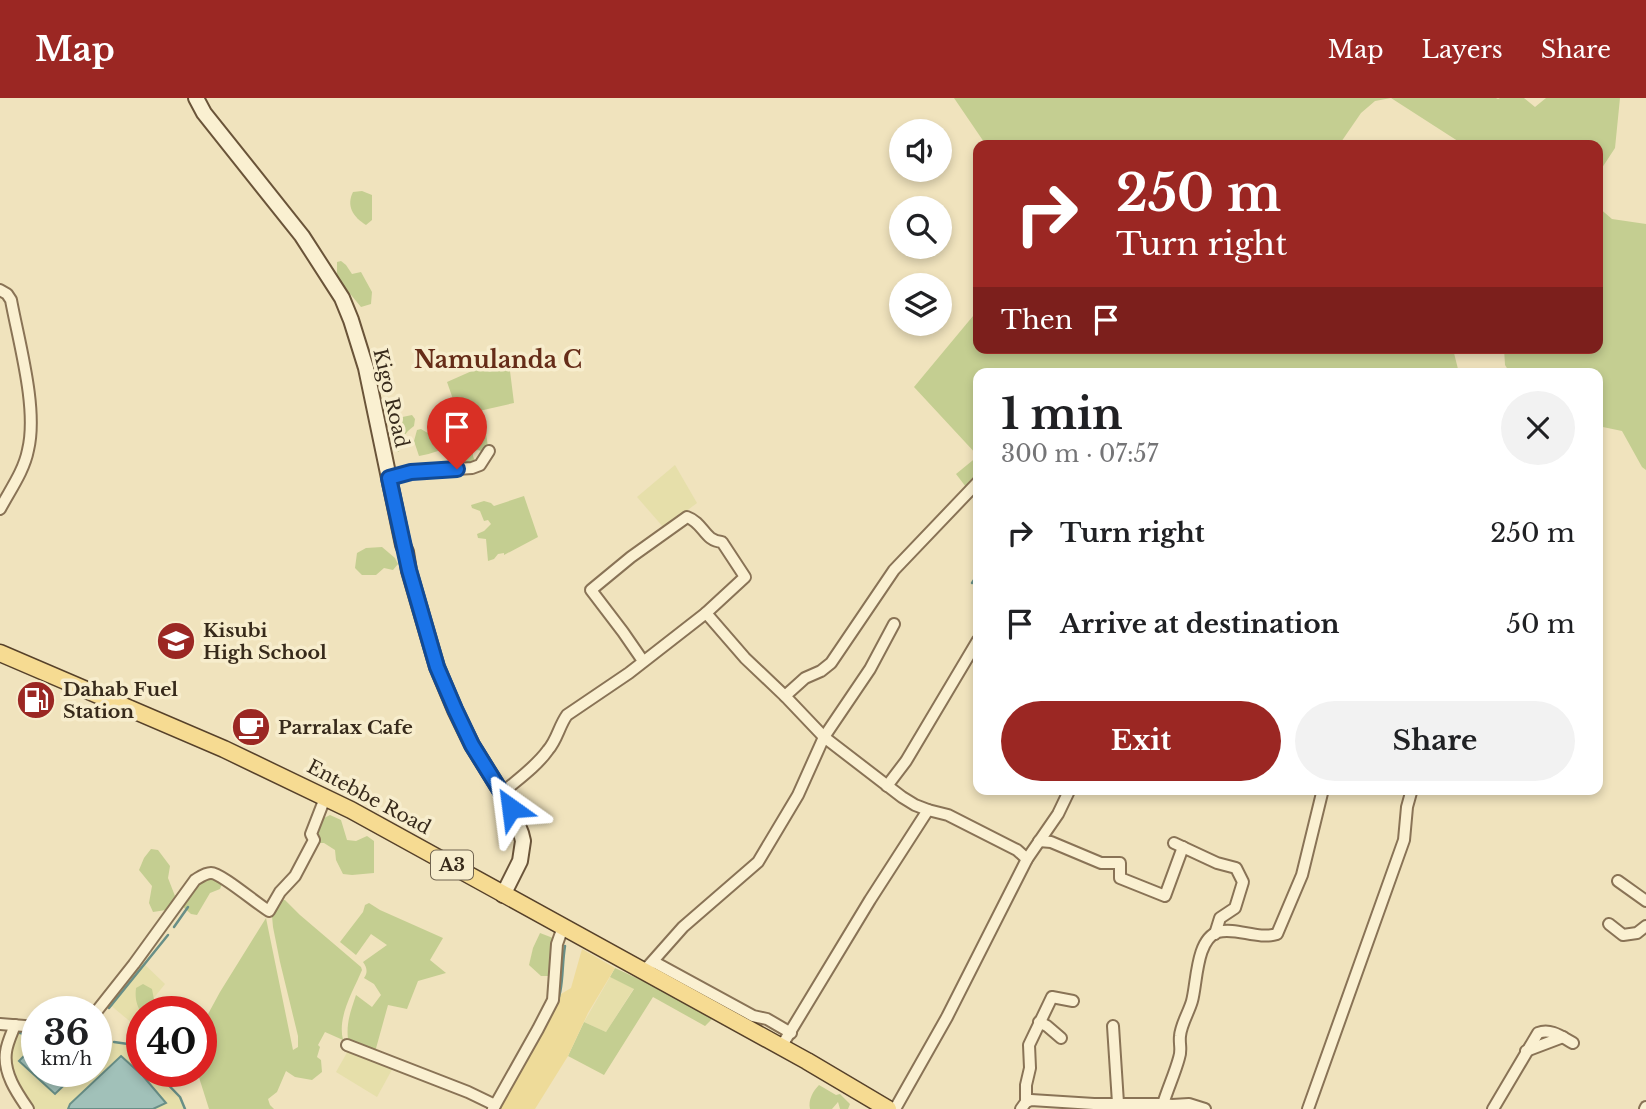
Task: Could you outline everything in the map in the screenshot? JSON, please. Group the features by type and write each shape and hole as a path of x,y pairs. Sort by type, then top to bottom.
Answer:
{"main road":[{"name":"Entebbe Road","path":"0,653 281,775 398,835 563,927 649,966 749,1021 781,1047 870,1105 887,1109"}],"street":[{"name":"Kigo Road","path":"196,98 204,113 302,236 342,298 351,320 366,368 409,570 437,667 472,745 511,808 523,841 520,861 503,895"},
{"path":"0,290 11,300 32,428 24,465 0,509"},
{"path":"389,478 411,472 472,468 480,465 489,451"},
{"path":"785,696 805,678 831,663 894,570 973,487"},
{"path":"502,793 549,750 567,715 643,662 706,613 745,576 722,542 710,538 696,520 687,517 591,590 643,662"},
{"path":"706,613 745,658 824,737 887,786 915,805 958,821 1017,850 1027,859"},
{"path":"649,966 692,918 758,862 798,795 824,737 870,669 894,624"},
{"path":"887,786 906,761 973,648"},
{"path":"895,1109 947,1017 1027,859 1058,814 1067,795"},
{"path":"1163,1104 1180,1057 1180,1037 1206,942 1219,932 1264,936 1277,934 1301,875 1321,795"},
{"path":"1308,1109 1404,840 1410,795"},
{"path":"109,996 195,880 208,873 219,875 269,911 280,892 295,876 309,851 314,840 311,834 326,798"},
{"path":"781,1047 928,810"},
{"path":"1039,841 1051,842 1101,863 1120,863 1120,878 1165,896 1178,845 1217,863 1236,868 1243,882 1234,908 1220,918 1215,934"},
{"path":"1618,880 1646,901"},
{"path":"1609,924 1623,935 1637,933 1646,926"},
{"path":"346,1045 468,1092 494,1107 552,1000 558,944 563,927"},
{"path":"1024,1106 1030,1068 1029,1045 1038,1023 1052,997 1073,1001"},
{"path":"749,1021 767,1019 791,1033"},
{"path":"1038,1023 1047,1026 1061,1038"},
{"path":"0,1024 21,1026"},
{"path":"15,1025 6,1057 14,1088 28,1109"},
{"path":"1113,1026 1118,1103"},
{"path":"1493,1109 1538,1033 1550,1031 1568,1040"},
{"path":"1024,1106 1031,1100 1094,1104 1189,1104 1205,1109"}],"shaded area":[{"path":"675,465 697,503 664,528 637,497"},
{"path":"141,961 165,984 155,996 126,996 126,1018 112,1006 112,998"},
{"path":"610,977 634,988 606,1032 584,1022"},
{"path":"19,1031 21,1087 112,1087 114,1042 126,1044 126,1087 170,1087 180,1097 185,1109 34,1109 16,1087 11,1046"},
{"path":"349,1049 394,1066 377,1097 336,1072"}],"green space":[{"path":"954,98 1391,98 1375,101 1361,113 1342,140 983,140"},
{"path":"1391,98 1524,98 1535,107 1546,98 1620,98 1615,148 1603,166 1603,140 1456,140"},
{"path":"362,191 372,195 372,220 366,225 354,215 350,202 353,192"},
{"path":"1603,211 1612,219 1646,224 1646,470 1622,431 1603,427 1603,368 1507,368 1504,354 1603,354"},
{"path":"341,261 352,274 361,272 372,292 371,304 361,307 342,284 337,274 337,262"},
{"path":"973,316 973,354 1454,354 1458,368 973,368 973,451 914,387"},
{"path":"508,355 514,403 479,411 480,417 461,422 447,382"},
{"path":"412,415 415,419 414,426 404,437 399,452 393,450 388,420"},
{"path":"421,429 431,435 481,430 486,433 488,447 484,452 473,451 476,464 453,468 451,461 459,448 456,446 419,456 414,441 417,430"},
{"path":"973,460 973,496 956,474"},
{"path":"524,496 538,537 488,561 486,539 478,538 477,534 491,524 488,520 484,521 480,511 471,505 484,501 494,506"},
{"path":"382,547 398,564 393,570 384,568 376,575 362,575 355,568 357,553 366,548"},
{"path":"330,815 341,820 347,840 356,841 367,836 374,841 374,873 343,874 336,860 335,850 320,843 316,837 324,818"},
{"path":"151,849 158,850 170,866 168,878 175,896 166,910 153,912 149,903 152,886 139,870"},
{"path":"205,878 214,878 222,884 220,889 210,893 197,915 191,914 182,906"},
{"path":"285,900 361,967 344,1013 343,1040 325,1032 318,1045 320,1047 317,1057 321,1060 322,1072 312,1080 295,1077 286,1071 277,1092 268,1099 274,1109 209,1109 202,1087 217,1087 217,998 266,918 293,1050 298,1047 298,1036 273,927 272,916 277,905"},
{"path":"369,903 443,938 430,960 446,973 418,981 407,1009 388,1005 375,1052 348,1039 349,1017 356,995 372,1007 381,995 374,984 364,978 366,970 363,962 387,945 371,934 356,955 340,942"},
{"path":"540,933 553,938 560,945 554,976 541,976 529,965"},
{"path":"615,968 675,996 712,1019 705,1026 653,997 604,1075 568,1056 584,1022 606,1032 634,989 610,977"},
{"path":"143,984 152,989 153,996 136,996 136,988"},
{"path":"819,1085 836,1095 840,1094 850,1104 848,1109 840,1109 838,1102 832,1109 810,1109 812,1096"}],"sand":[{"path":"582,949 615,968 588,1013 568,1056 535,1109 496,1109 561,994 571,988"}],"water":[{"path":"121,1056 126,1061 126,1087 152,1087 166,1103 153,1109 68,1109 88,1087 112,1087 112,1064"},
{"path":"47,1087 62,1087 55,1094"}],"waterway":[{"path":"174,927 188,907"},
{"path":"112,1004 168,935"},
{"path":"552,1013 561,989 565,946"},
{"path":"114,1042 126,1044"},
{"path":"170,1087 180,1097 185,1109"}],"place":[{"name":"Kisubi High School","path":"176,641"},
{"name":"Dahab Fuel Station","path":"36,700"},
{"name":"Parralax Cafe","path":"251,727"}],"district":[{"name":"Namulanda C","path":"498,360"}],"route":[{"path":"457,469 411,472 389,478 409,570 437,667 472,745 511,808"}]}
